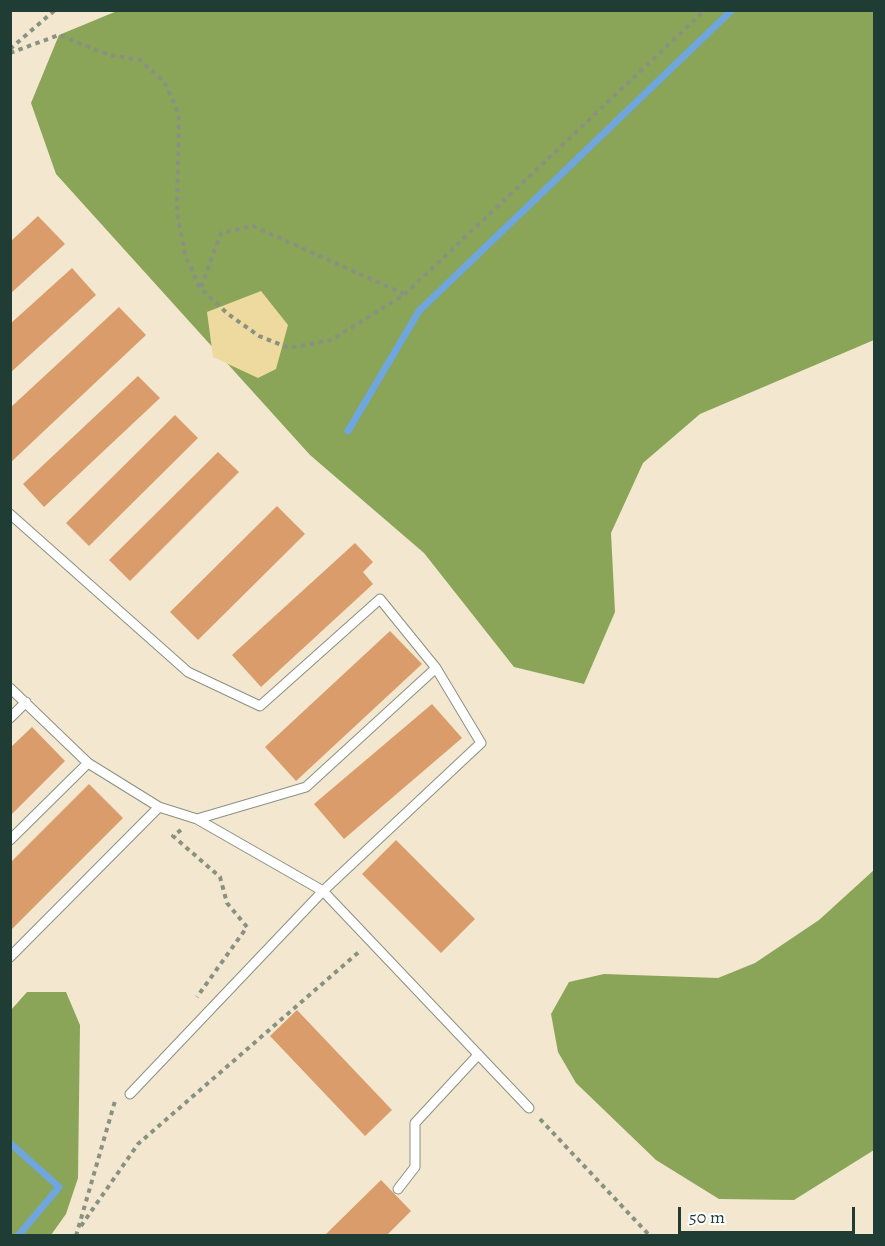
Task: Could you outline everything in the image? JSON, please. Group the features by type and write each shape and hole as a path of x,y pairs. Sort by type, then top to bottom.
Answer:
{"lane":[{"path":"10,514 188,672 261,706 380,599 435,668 482,743 323,891 130,1094"},
{"path":"197,819 306,787 435,668"},
{"path":"10,688 88,763 159,807 197,819 323,891 529,1108"},
{"path":"10,718 26,702"},
{"path":"10,840 88,763"},
{"path":"10,957 159,807"},
{"path":"398,1189 415,1167 415,1123 478,1055"}],"path":[{"path":"10,51 55,10"},
{"path":"10,51 59,35 109,55 141,60 165,83 179,115 177,212 184,255 200,288 228,314 259,336 289,348 331,340 404,295 705,10"},
{"path":"200,288 221,233 253,226 404,295"},
{"path":"193,1002 247,927 227,903 220,877 173,836 197,819"},
{"path":"79,1229 138,1144 370,942"},
{"path":"76,1236 116,1099"},
{"path":"529,1108 650,1236"}],"green space":[{"path":"117,11 874,11 874,340 700,414 643,463 611,533 615,612 584,684 514,667 424,553 310,455 56,174 31,103 59,35"},
{"path":"874,870 874,1150 794,1200 719,1199 656,1160 576,1083 558,1052 551,1014 569,982 604,974 718,978 755,963 819,920"},
{"path":"27,992 66,992 80,1025 78,1178 66,1214 51,1235 11,1235 11,1010"}],"sand":[{"path":"261,291 288,325 276,369 258,378 213,357 207,312"}],"building":[{"path":"38,216 65,244 10,294 10,242"},
{"path":"72,268 96,295 10,373 10,324"},
{"path":"119,307 146,335 10,463 10,408"},
{"path":"138,376 160,398 44,507 23,484"},
{"path":"175,415 198,438 89,546 66,523"},
{"path":"218,452 239,472 130,581 109,560"},
{"path":"277,506 305,534 198,640 170,612"},
{"path":"355,543 373,562 363,572 373,584 261,687 232,655"},
{"path":"390,631 422,664 296,781 265,747"},
{"path":"432,704 462,738 344,839 314,804"},
{"path":"32,727 65,761 10,816 10,748"},
{"path":"89,784 123,818 10,931 10,863"},
{"path":"396,840 475,919 441,953 362,874"},
{"path":"297,1010 392,1110 365,1136 270,1036"},
{"path":"381,1180 411,1211 386,1236 324,1236"}],"waterway":[{"path":"348,431 419,311 732,10"},
{"path":"10,1143 59,1187 18,1236"}]}
